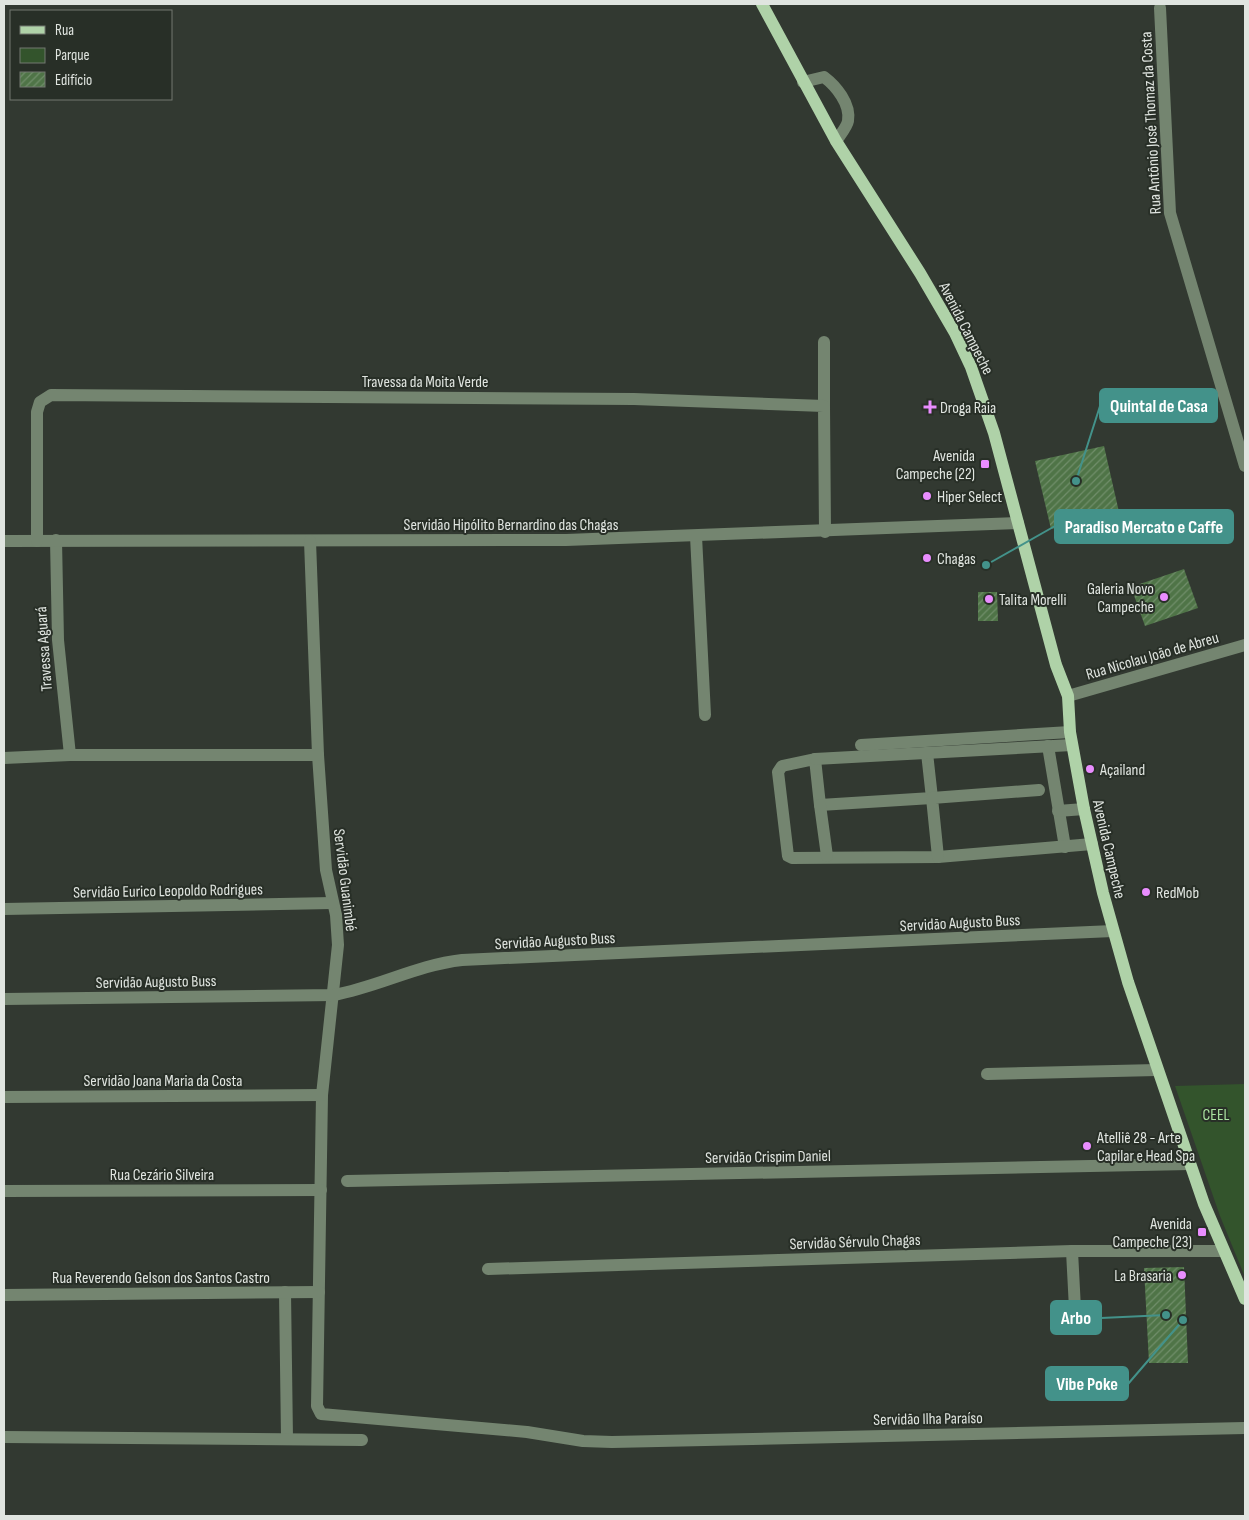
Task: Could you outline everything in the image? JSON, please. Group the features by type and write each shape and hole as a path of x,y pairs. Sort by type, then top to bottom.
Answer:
{"main road":[{"name":"Avenida Campeche","path":"762,4 836,141 920,273 962,348 994,433 1056,665 1068,696 1071,739 1084,809 1113,931 1157,1070 1190,1164 1222,1251 1245,1300"}],"street":[{"name":"Rua Antônio José Thomaz da Costa","path":"1160,8 1170,212 1245,466"},
{"path":"803,82 824,77 834,84 848,108 848,122 836,141"},
{"path":"824,342 825,532"},
{"name":"Travessa da Moita Verde","path":"37,541 37,412 40,402 50,395 634,399 824,406"},
{"name":"Servidão Hipólito Bernardino das Chagas","path":"4,540 566,540 825,532 1018,523"},
{"path":"696,536 705,715"},
{"name":"Travessa Aguará","path":"56,540 58,640 70,755"},
{"name":"Servidão Guanimbé","path":"310,540 318,755 326,870 336,915 338,945 322,1095 318,1292"},
{"name":"Rua Nicolau João de Abreu","path":"1068,696 1245,645"},
{"path":"860,745 1071,739"},
{"path":"1071,739 1048,746 815,759 782,766 778,772 786,847 788,856 792,858 826,856 938,857 1092,844"},
{"path":"1048,746 1065,847"},
{"path":"928,752 938,857"},
{"path":"4,758 70,755 318,755"},
{"path":"815,759 826,856"},
{"path":"820,805 1039,790"},
{"path":"1058,812 1084,809"},
{"name":"Servidão Eurico Leopoldo Rodrigues","path":"4,909 332,903"},
{"name":"Servidão Augusto Buss","path":"4,999 334,995 371,986 427,965 462,960 1113,931"},
{"path":"987,1074 1157,1070"},
{"name":"Servidão Joana Maria da Costa","path":"4,1097 322,1095"},
{"name":"Servidão Crispim Daniel","path":"347,1181 1190,1164"},
{"name":"Rua Cezário Silveira","path":"4,1192 321,1190"},
{"path":"1072,1251 1076,1328"},
{"name":"Servidão Sérvulo Chagas","path":"488,1269 1072,1251 1222,1251"},
{"path":"285,1292 287,1439"},
{"name":"Rua Reverendo Gelson dos Santos Castro","path":"4,1295 318,1292"},
{"name":"Servidão Ilha Paraíso","path":"318,1292 317,1406 321,1414 527,1432 583,1441 612,1442 1245,1428"},
{"path":"4,1437 362,1440"}],"green space":[{"name":"CEEL","path":"1245,1084 1245,1277 1220,1216 1175,1086"}],"building":[{"path":"1104,446 1119,512 1051,529 1035,461"},
{"name":"Galeria Novo Campeche","path":"1184,569 1198,608 1145,626 1131,587"},
{"path":"978,592 997,592 998,621 978,621"},
{"path":"1184,1267 1188,1363 1149,1363 1144,1268"}],"place":[{"name":"Droga Raia","path":"930,407"},
{"name":"Avenida Campeche (22)","path":"985,464"},
{"name":"Quintal de Casa","path":"1076,481"},
{"name":"Hiper Select","path":"927,496"},
{"name":"Chagas","path":"927,558"},
{"name":"Paradiso Mercato e Caffe","path":"986,565"},
{"name":"Galeria Novo Campeche","path":"1164,597"},
{"name":"Talita Morelli","path":"989,599"},
{"name":"Açailand","path":"1090,769"},
{"name":"RedMob","path":"1146,892"},
{"name":"Atelliê 28 - Arte Capilar e Head Spa","path":"1087,1146"},
{"name":"Avenida Campeche (23)","path":"1202,1232"},
{"name":"La Brasaria","path":"1182,1275"},
{"name":"Arbo","path":"1166,1315"},
{"name":"Vibe Poke","path":"1183,1320"}]}
